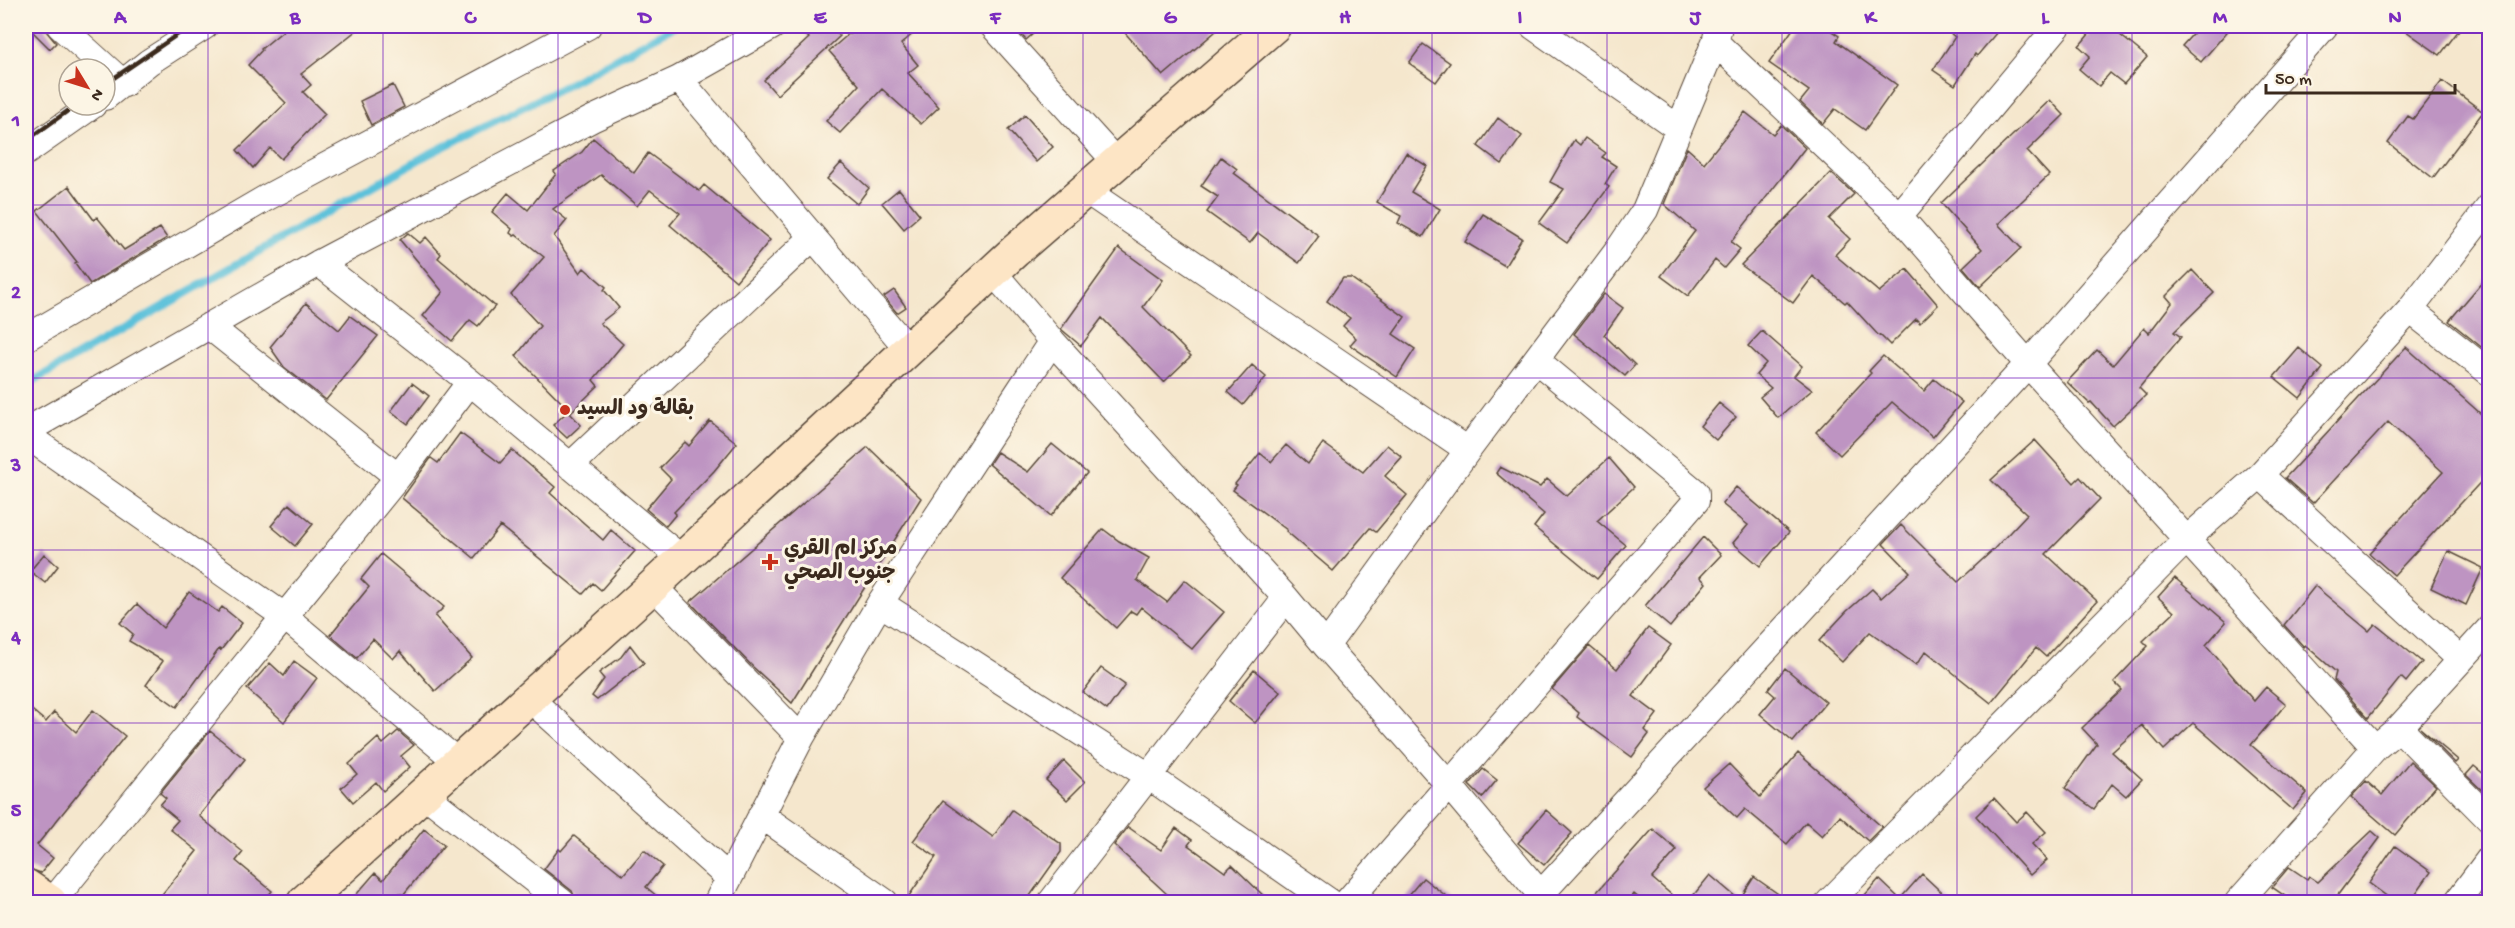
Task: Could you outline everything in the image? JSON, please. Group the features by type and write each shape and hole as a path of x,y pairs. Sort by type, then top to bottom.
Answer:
{"street":[{"path":"60,26 86,57"},
{"path":"117,88 149,62 205,26"},
{"path":"26,338 266,198 588,26"},
{"path":"459,763 284,616 26,433 319,263 592,119 679,79 773,26"},
{"path":"993,26 1117,163"},
{"path":"304,903 425,795 993,272 1274,26"},
{"path":"1533,26 1678,128"},
{"path":"1899,216 2058,26"},
{"path":"993,272 1052,341 1287,598 1326,646 1448,784 1543,899 2028,364 2315,28"},
{"path":"1326,646 1468,450 1618,250 1645,210 1717,34 1899,216 2028,364 2375,748"},
{"path":"679,79 908,349"},
{"path":"26,152 76,117"},
{"path":"1085,190 1468,450"},
{"path":"1829,903 2187,539 2260,475 2410,310 2490,206"},
{"path":"570,466 813,237"},
{"path":"319,263 470,382 681,558"},
{"path":"2410,310 2490,373"},
{"path":"209,326 398,477"},
{"path":"717,903 801,738 880,603 1052,341"},
{"path":"1347,903 1448,784 1693,506 1697,497 1693,490 1536,360"},
{"path":"26,886 51,903 398,477 470,382"},
{"path":"2260,475 2460,659"},
{"path":"653,586 801,738"},
{"path":"1051,903 1147,775 1287,598"},
{"path":"880,603 1147,775 1330,903"},
{"path":"2238,903 2375,748 2399,728 2490,628"},
{"path":"529,698 729,878"},
{"path":"2399,728 2490,820"},
{"path":"425,795 562,903"},
{"path":"761,815 885,903"},
{"path":"2457,903 2490,858"}],"building":[{"path":"27,26 45,26 46,31 56,43 50,49"},
{"path":"289,26 362,26 301,74 311,85 303,92 325,114 281,159 270,148 253,168 237,150 286,103 248,65 261,49"},
{"path":"798,26 830,26 840,36 777,95 764,80 809,38"},
{"path":"858,26 922,26 901,44 918,65 908,73 939,107 921,124 882,89 840,133 826,121 859,85 829,51"},
{"path":"1013,26 1042,26 1026,40"},
{"path":"1119,26 1222,26 1163,76"},
{"path":"1795,26 1824,26 1839,36 1836,41 1897,85 1865,130 1835,109 1823,124 1800,102 1809,91 1769,63"},
{"path":"1941,26 2002,26 1977,56 1975,54 1955,85 1933,70 1955,37"},
{"path":"2096,26 2109,26 2147,57 2124,84 2110,73 2099,86 2079,69 2090,56 2079,46"},
{"path":"2200,26 2232,26 2201,62 2182,46"},
{"path":"2399,26 2462,26 2440,55"},
{"path":"1423,44 1450,63 1436,82 1409,63"},
{"path":"2442,81 2483,112 2433,178 2388,143 2408,116 2413,119"},
{"path":"393,85 404,107 371,125 360,101"},
{"path":"2050,100 2064,115 2027,151 2049,175 1998,224 2021,248 1980,287 1963,267 1982,249 1941,203"},
{"path":"1745,112 1773,134 1781,125 1805,148 1731,242 1740,249 1724,268 1715,260 1688,296 1661,276 1695,231 1664,204 1687,148 1704,163"},
{"path":"1025,115 1053,147 1036,162 1008,130"},
{"path":"1498,118 1522,136 1502,164 1478,146"},
{"path":"593,138 634,173 648,153 699,191 704,185 770,240 736,281 670,225 680,213 650,190 637,206 601,175 553,209 567,220 554,236 580,273 584,268 606,287 604,290 619,308 600,323 623,344 593,380 598,386 571,412 516,356 540,326 511,295 544,257 516,235 510,233 512,229 492,212 508,193 528,210 556,174 554,171 582,152"},
{"path":"1585,138 1606,153 1602,157 1616,166 1605,184 1609,187 1567,243 1539,223 1564,189 1550,182 1574,140 1580,145"},
{"path":"1406,153 1427,166 1411,192 1440,209 1423,237 1398,223 1401,216 1377,202"},
{"path":"1221,157 1237,169 1234,173 1319,236 1299,263 1258,233 1250,243 1207,212 1218,197 1201,186"},
{"path":"841,163 869,188 857,204 827,179"},
{"path":"1831,173 1854,194 1829,219 1850,239 1835,255 1879,292 1907,269 1938,305 1920,323 1916,319 1890,345 1847,301 1845,303 1813,276 1793,303 1741,265"},
{"path":"69,186 94,220 97,217 124,250 160,228 167,238 90,284 75,263 77,262 37,211"},
{"path":"899,189 920,215 904,229 882,203"},
{"path":"1483,214 1522,238 1505,266 1465,242"},
{"path":"408,233 420,243 426,237 441,254 438,258 495,306 478,326 470,320 452,341 423,316 443,292 400,240"},
{"path":"1119,248 1163,280 1143,307 1191,356 1164,382 1102,318 1081,346 1061,329"},
{"path":"2192,270 2214,293 2174,332 2181,337 2139,388 2146,395 2113,426 2091,402 2089,403 2067,382 2097,350 2113,365 2144,328 2149,333 2172,303 2166,296"},
{"path":"2490,273 2490,354 2449,321"},
{"path":"1343,278 1351,278 1405,317 1393,334 1415,349 1397,377 1350,345 1356,338 1343,326 1350,318 1327,301"},
{"path":"894,290 906,307 897,313 884,297"},
{"path":"1604,294 1623,308 1604,335 1635,365 1625,376 1574,334"},
{"path":"306,303 339,330 350,316 378,336 326,400 284,367 270,347"},
{"path":"1762,331 1802,366 1794,376 1812,390 1778,418 1760,397 1771,388 1756,375 1766,363 1748,346"},
{"path":"2406,347 2490,422 2490,472 2394,575 2369,553 2443,472 2388,422 2313,503 2285,478"},
{"path":"2299,348 2323,368 2300,398 2274,377"},
{"path":"1883,356 1924,391 1934,379 1962,402 1933,437 1892,402 1840,455 1816,432 1871,373 1869,371"},
{"path":"1252,365 1266,377 1243,405 1228,392"},
{"path":"412,383 429,396 408,424 391,411"},
{"path":"1719,403 1736,417 1716,440 1700,426"},
{"path":"568,411 581,425 567,438 553,425"},
{"path":"710,421 737,443 714,471 674,512 676,514 666,526 646,509 671,479 660,468 685,442 689,446"},
{"path":"460,433 500,463 512,450 555,487 550,493 603,540 611,530 635,551 601,590 593,583 583,594 500,526 474,558 402,498 431,458 438,463"},
{"path":"2035,440 2074,483 2080,477 2100,499 2046,554 2097,601 2046,657 2036,648 1991,703 1926,651 1916,665 1870,632 1842,662 1819,641 1847,611 1872,589 1881,598 1910,572 1883,544 1901,525 1958,582 1994,549 2027,514 1991,480"},
{"path":"1323,443 1363,472 1387,445 1402,457 1385,476 1407,495 1376,532 1370,528 1333,571 1287,530 1233,490 1237,485 1235,484 1260,453 1271,462 1286,445 1308,464"},
{"path":"1052,444 1087,473 1051,516 989,464 997,452 1028,472"},
{"path":"868,447 921,498 792,703 753,667 690,602"},
{"path":"1609,458 1634,487 1597,521 1626,545 1597,579 1534,527 1544,514 1496,473 1500,467 1540,487 1547,479 1567,496"},
{"path":"1736,487 1789,532 1760,566 1733,543 1748,525 1722,504"},
{"path":"289,504 313,524 295,546 271,526"},
{"path":"1103,529 1149,558 1137,580 1167,602 1185,580 1224,612 1192,649 1141,607 1136,614 1131,611 1116,628 1060,578"},
{"path":"1703,537 1721,555 1700,577 1706,583 1670,627 1645,606"},
{"path":"2448,551 2483,568 2466,605 2431,588"},
{"path":"44,554 58,566 45,583 30,571"},
{"path":"381,554 444,607 435,616 472,658 435,691 400,651 393,659 373,639 357,658 330,635 369,587 361,579"},
{"path":"2175,578 2226,622 2206,645 2254,701 2266,687 2286,704 2251,745 2307,793 2293,810 2193,723 2164,750 2142,725 2112,752 2142,779 2126,796 2112,784 2094,809 2065,788 2097,744 2082,728 2122,690 2114,682 2148,646 2143,641 2174,612 2158,597"},
{"path":"2315,586 2369,631 2375,624 2422,662 2406,682 2401,677 2368,718 2334,680 2336,672 2305,645 2304,647 2284,625"},
{"path":"189,592 218,612 222,607 242,623 221,650 219,649 177,707 146,685 163,661 129,641 133,634 120,623 137,604 163,628"},
{"path":"1648,628 1671,645 1633,696 1657,714 1645,730 1649,734 1632,757 1577,717 1579,713 1552,689 1589,646 1617,669"},
{"path":"630,645 644,663 597,700 592,696 604,679 599,673 621,657"},
{"path":"294,661 317,678 284,722 247,689 270,663 284,676"},
{"path":"1101,668 1125,685 1107,710 1083,692"},
{"path":"1785,668 1826,702 1793,742 1760,714 1775,696 1768,690"},
{"path":"1254,670 1280,692 1255,723 1229,701"},
{"path":"26,705 46,722 54,712 76,732 93,710 125,736 37,845 53,858 41,873 26,868"},
{"path":"2420,728 2458,760 2455,763"},
{"path":"210,731 245,759 199,816 243,852 236,861 272,891 262,903 155,903 197,851 170,829 178,820 160,805 166,798 160,793"},
{"path":"398,731 414,745 401,756 410,767 383,791 376,782 353,802 341,788 357,774 349,764 378,738 383,744"},
{"path":"1798,753 1882,827 1868,841 1840,816 1822,836 1806,822 1787,844 1745,809 1737,818 1703,787 1729,764 1760,797"},
{"path":"1064,761 1085,782 1067,800 1046,780"},
{"path":"2410,761 2436,786 2395,835 2351,797 2366,781 2382,795"},
{"path":"2474,766 2490,779 2490,798 2466,775"},
{"path":"1483,769 1497,780 1482,798 1469,785"},
{"path":"1994,798 2016,822 2027,812 2046,832 2032,844 2047,860 2030,875 1976,816"},
{"path":"943,801 993,837 1012,810 1061,844 1061,852 1025,903 904,903 936,857 913,841"},
{"path":"1546,810 1572,833 1544,865 1518,843"},
{"path":"1128,827 1161,850 1176,828 1192,840 1188,845 1225,872 1232,865 1271,903 1160,903 1167,894 1114,845"},
{"path":"424,829 444,845 403,895 399,893 409,903 349,903 375,873 383,880"},
{"path":"1653,829 1677,850 1652,878 1681,903 1645,903 1634,894 1627,903 1587,903"},
{"path":"2372,831 2380,838 2337,896 2345,903 2295,903 2272,887 2289,867 2307,879 2309,876 2318,882"},
{"path":"574,836 623,875 644,850 663,866 646,887 665,903 577,903 572,891 544,869 559,849 561,851"},
{"path":"2395,846 2431,872 2409,903 2396,903 2369,883"},
{"path":"1922,874 1953,903 1858,903 1879,879 1900,899"},
{"path":"1710,875 1743,903 1687,903"},
{"path":"1754,877 1791,903 1756,903 1743,894"},
{"path":"1423,878 1455,903 1402,903"}],"waterway":[{"path":"26,385 427,155 559,89 675,26"}],"railway":[{"path":"117,76 190,26"},
{"path":"26,141 59,117"}],"place":[{"name":"بقالة ود السيد","path":"565,410"},
{"name":"مركز ام القري جنوب الصحي","path":"770,562"}]}
